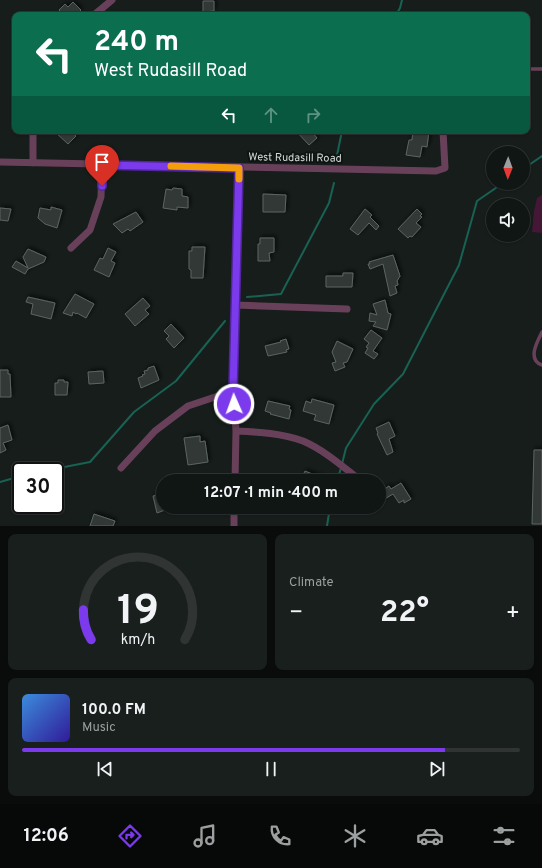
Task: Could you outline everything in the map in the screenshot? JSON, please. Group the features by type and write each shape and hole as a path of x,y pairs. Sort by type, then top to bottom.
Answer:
{"street":[{"path":"98,12 112,0"},
{"path":"33,134 33,163"},
{"name":"West Rudasill Road","path":"0,162 436,171 445,168 443,134"},
{"path":"72,248 90,230 101,197 102,165"},
{"path":"235,474 236,431 233,391 239,168"},
{"path":"236,305 347,309"},
{"path":"121,468 155,431 188,406 233,391"},
{"path":"236,431 272,434 303,441 332,458 352,474"},
{"path":"234,514 234,526"}],"lane":[{"path":"530,69 542,69"},
{"path":"542,332 535,345 534,358 538,364 542,365"}],"shaded area":[{"path":"542,195 542,233 532,232 537,198"}],"building":[{"path":"203,1 214,1 214,11 203,12"},
{"path":"73,2 81,10 79,12 61,12 59,10 65,4 68,7"},
{"path":"57,134 74,134 76,136 68,144"},
{"path":"299,134 314,134 317,138 309,145"},
{"path":"413,134 429,134 427,147 422,146 420,157 406,155 409,140 412,140"},
{"path":"173,188 182,189 182,196 188,197 188,208 177,207 177,210 163,208 166,189 172,190"},
{"path":"263,194 286,195 285,212 263,212"},
{"path":"51,207 62,210 57,228 45,224 38,218 40,208 51,210"},
{"path":"0,208 11,209 8,221 0,220"},
{"path":"365,209 372,215 370,217 379,226 376,230 369,223 358,235 350,229"},
{"path":"417,209 422,214 420,216 422,217 416,223 421,227 412,237 410,236 408,238 398,229"},
{"path":"136,212 143,222 130,231 128,229 122,233 113,224"},
{"path":"260,238 274,238 274,252 269,253 270,261 258,261 258,244 260,244"},
{"path":"192,247 205,247 203,278 191,278 191,270 189,269 189,251 192,251"},
{"path":"108,248 116,252 111,261 115,263 109,277 94,270 100,258 103,259"},
{"path":"28,249 46,257 44,262 28,269 25,274 12,267 16,261 28,268 23,257"},
{"path":"393,255 400,276 397,281 398,285 395,286 397,293 390,296 383,264 370,269 368,264 370,264 369,262"},
{"path":"343,273 353,273 352,287 326,287 326,276 343,276"},
{"path":"75,294 94,304 86,318 73,312 72,316 63,313"},
{"path":"28,297 55,303 51,319 31,314 33,304 26,302"},
{"path":"143,298 150,306 145,310 149,314 135,326 125,314"},
{"path":"385,300 388,313 391,314 387,330 373,326 376,322 369,321 370,313 377,315 373,304"},
{"path":"171,324 184,338 174,348 166,339 169,336 164,331"},
{"path":"371,330 382,338 373,351 378,354 374,359 365,353 368,348 366,347 369,343 364,339"},
{"path":"286,339 289,349 286,350 287,352 268,356 265,346 281,342 280,341"},
{"path":"337,341 353,349 347,362 343,363 345,367 335,371 332,363 336,362 332,352"},
{"path":"154,366 159,380 141,388 138,378 145,374 144,371 148,370 148,368"},
{"path":"0,370 8,370 8,374 10,374 11,397 0,397"},
{"path":"103,371 104,383 89,384 88,372"},
{"path":"58,380 68,382 67,395 55,395 55,383 58,383"},
{"path":"312,399 334,405 329,424 314,420 316,415 303,411 306,401 311,403"},
{"path":"268,401 290,406 289,409 291,410 289,419 270,414 271,413 265,411"},
{"path":"389,422 395,436 389,439 393,452 387,455 377,434 376,428"},
{"path":"8,425 12,440 3,443 6,450 0,453 0,428"},
{"path":"200,436 200,442 205,441 208,462 188,465 184,438"},
{"path":"534,450 542,450 542,524 532,524"},
{"path":"305,471 312,474 304,474"},
{"path":"401,483 411,499 404,503 404,500 399,503 393,494 386,498 386,488 389,486 391,489"},
{"path":"156,495 156,509 153,496"},
{"path":"94,514 115,521 113,526 90,526"}],"waterway":[{"path":"398,12 402,0"},
{"path":"336,160 341,134"},
{"path":"530,164 542,156"},
{"path":"247,297 281,294 329,203 334,183"},
{"path":"342,464 346,448 374,404 403,374 459,265 477,201 493,190"},
{"path":"64,467 90,462 134,412 176,381 225,321"},
{"path":"339,474 341,468"},
{"path":"0,482 12,479"},
{"path":"327,526 329,514"}],"slow traffic":[{"path":"171,166 239,168 239,179"}],"route":[{"path":"102,186 102,165 239,168 233,391 234,404"}]}
